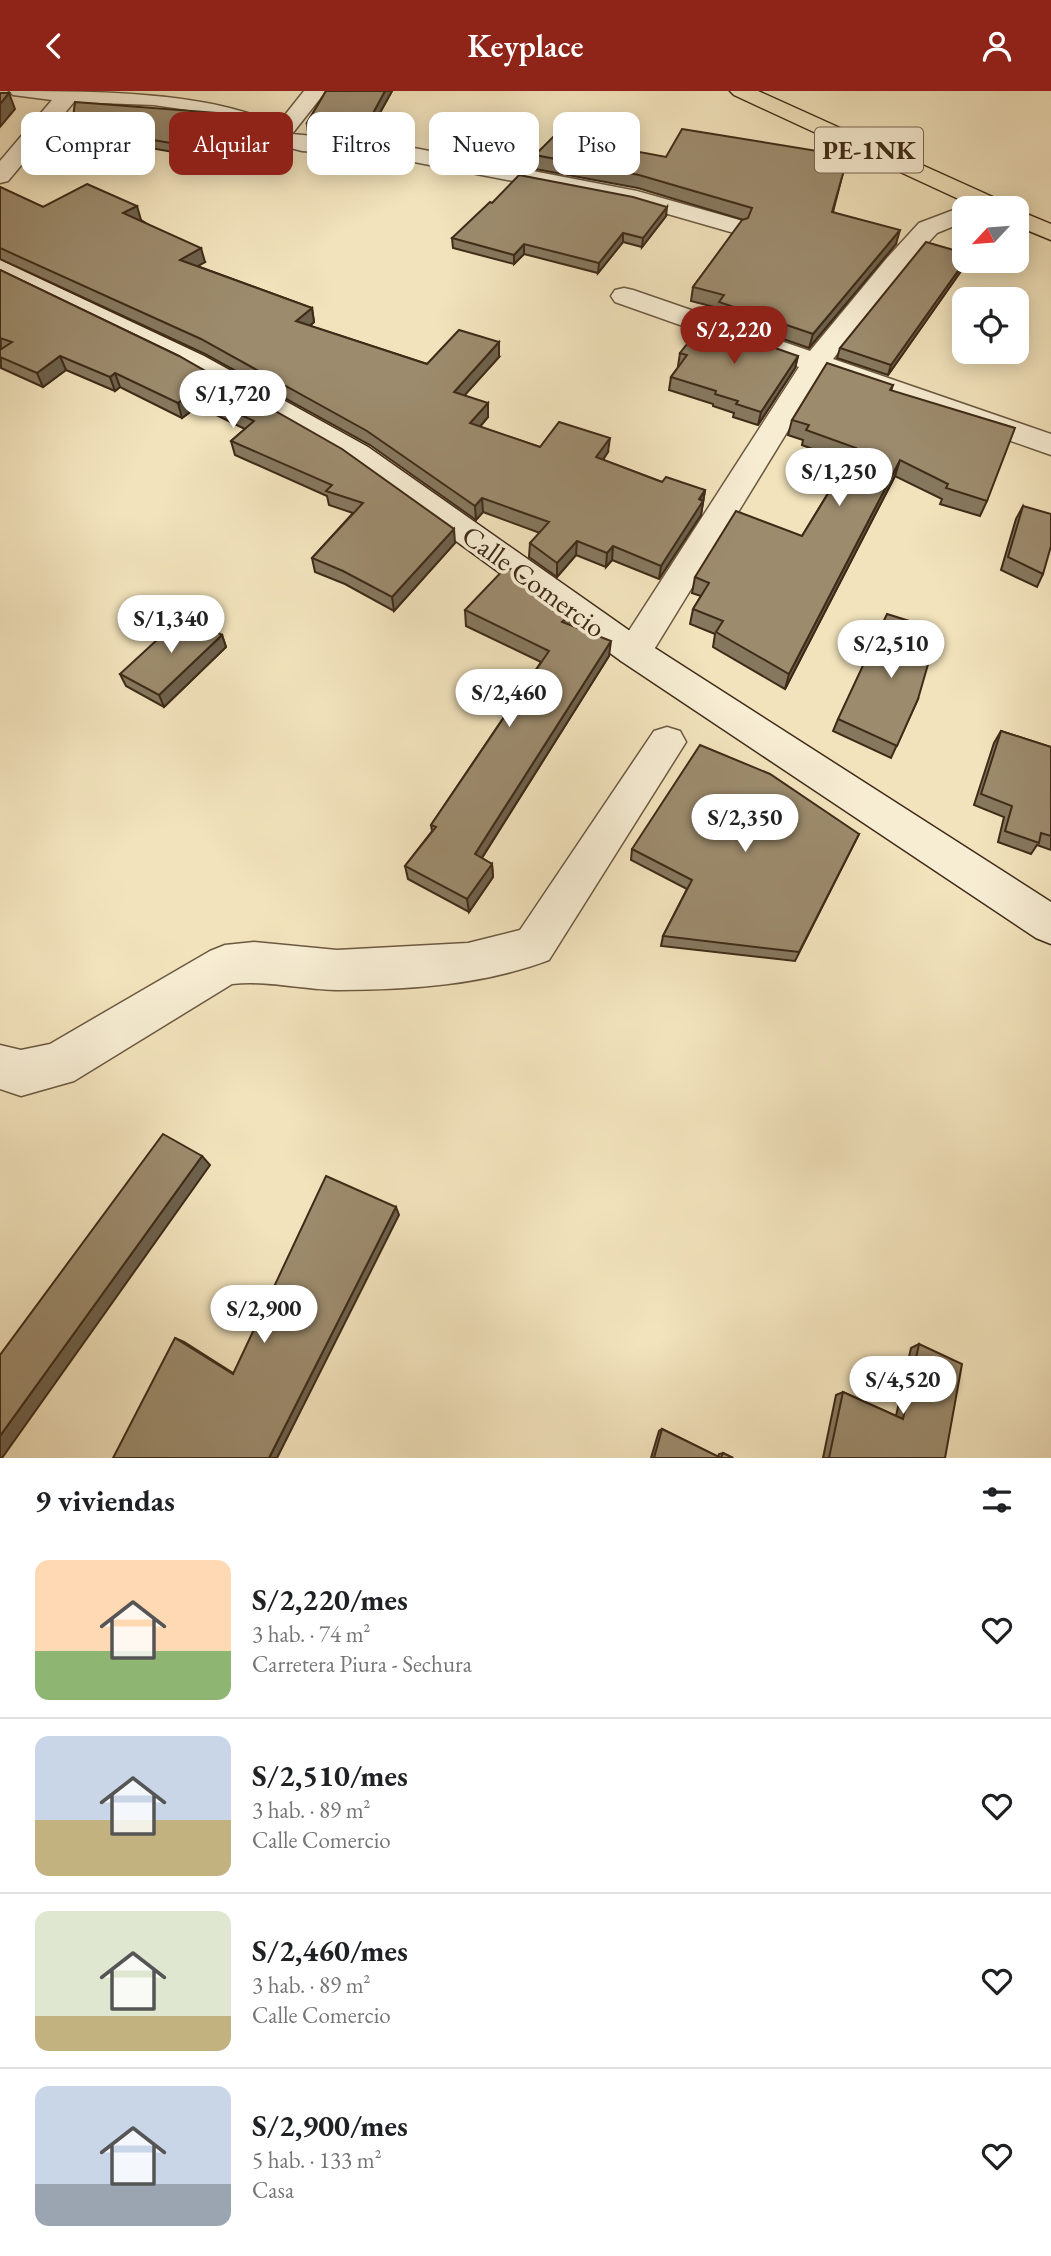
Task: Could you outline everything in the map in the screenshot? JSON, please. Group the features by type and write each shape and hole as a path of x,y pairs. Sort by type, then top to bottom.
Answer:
{"main road":[{"name":"PE-1NK","path":"741,91 955,196"},
{"path":"1029,223 1051,233"}],"street":[{"path":"20,91 154,99 232,112"},
{"path":"293,118 315,91"},
{"path":"0,176 70,93"},
{"path":"293,141 302,144 388,151 624,195 734,226"},
{"path":"634,653 817,361 896,263 928,228 952,219"},
{"name":"Calle Comercio","path":"0,268 194,362 357,453 634,653 1051,925"},
{"path":"624,296 817,361 1051,445"},
{"path":"0,1067 21,1073 58,1065 225,965 254,962 337,970 468,963 534,946 667,742"}],"building":[{"path":"326,91 385,91 374,112 314,112"},
{"path":"0,93 9,93 0,104"},
{"path":"75,102 205,112 169,112 169,143 155,140 155,112 74,112"},
{"path":"682,129 848,156 832,212 900,230 813,334 719,302 724,295 693,287 742,220 748,218 752,208 639,175 640,152 666,157"},
{"path":"553,137 553,158 539,156 539,151"},
{"path":"519,175 633,197 667,207 643,238 623,233 599,263 524,244 514,255 452,238"},
{"path":"87,184 137,206 123,213 201,248 180,260 312,308 296,321 427,364 459,330 499,342 454,392 488,403 470,423 540,447 559,422 610,438 596,457 662,482 666,477 705,490 699,499 703,501 661,566 613,546 607,553 577,541 557,563 530,543 549,522 482,498 475,506 367,431 201,339 0,248 0,187 43,207"},
{"path":"926,242 952,250 952,273 956,273 891,365 840,348"},
{"path":"0,270 179,356 342,449 454,529 392,597 312,558 363,503 326,491 332,485 231,441 254,421 193,392 178,403 115,373 110,377 60,356 37,373 0,357 0,350 12,342 0,338"},
{"path":"704,323 798,356 761,412 736,404 738,401 715,394 716,391 671,377 687,355 680,353"},
{"path":"827,363 893,385 890,390 1015,428 987,501 946,488 948,484 900,460 789,674 716,632 723,621 693,609 709,583 695,577 736,511 802,536 856,448 806,430 809,425 792,420"},
{"path":"1023,506 1051,514 1051,546 1043,574 1008,557"},
{"path":"507,566 572,613 562,622 611,641 475,854 492,864 467,899 405,866 436,827 431,825 549,651 465,610"},
{"path":"887,614 938,630 918,699 897,746 838,719"},
{"path":"184,615 222,635 159,695 120,674"},
{"path":"1001,731 1051,747 1051,836 1041,833 1039,843 1005,831 1012,806 981,794"},
{"path":"700,745 770,774 859,834 799,952 663,936 692,880 632,849"},
{"path":"163,1134 202,1156 0,1436 0,1355"},
{"path":"326,1176 396,1207 269,1458 113,1458 175,1338 233,1374"},
{"path":"919,1344 962,1364 945,1458 829,1458 843,1392 903,1419"},
{"path":"662,1429 721,1458 654,1458"}]}
